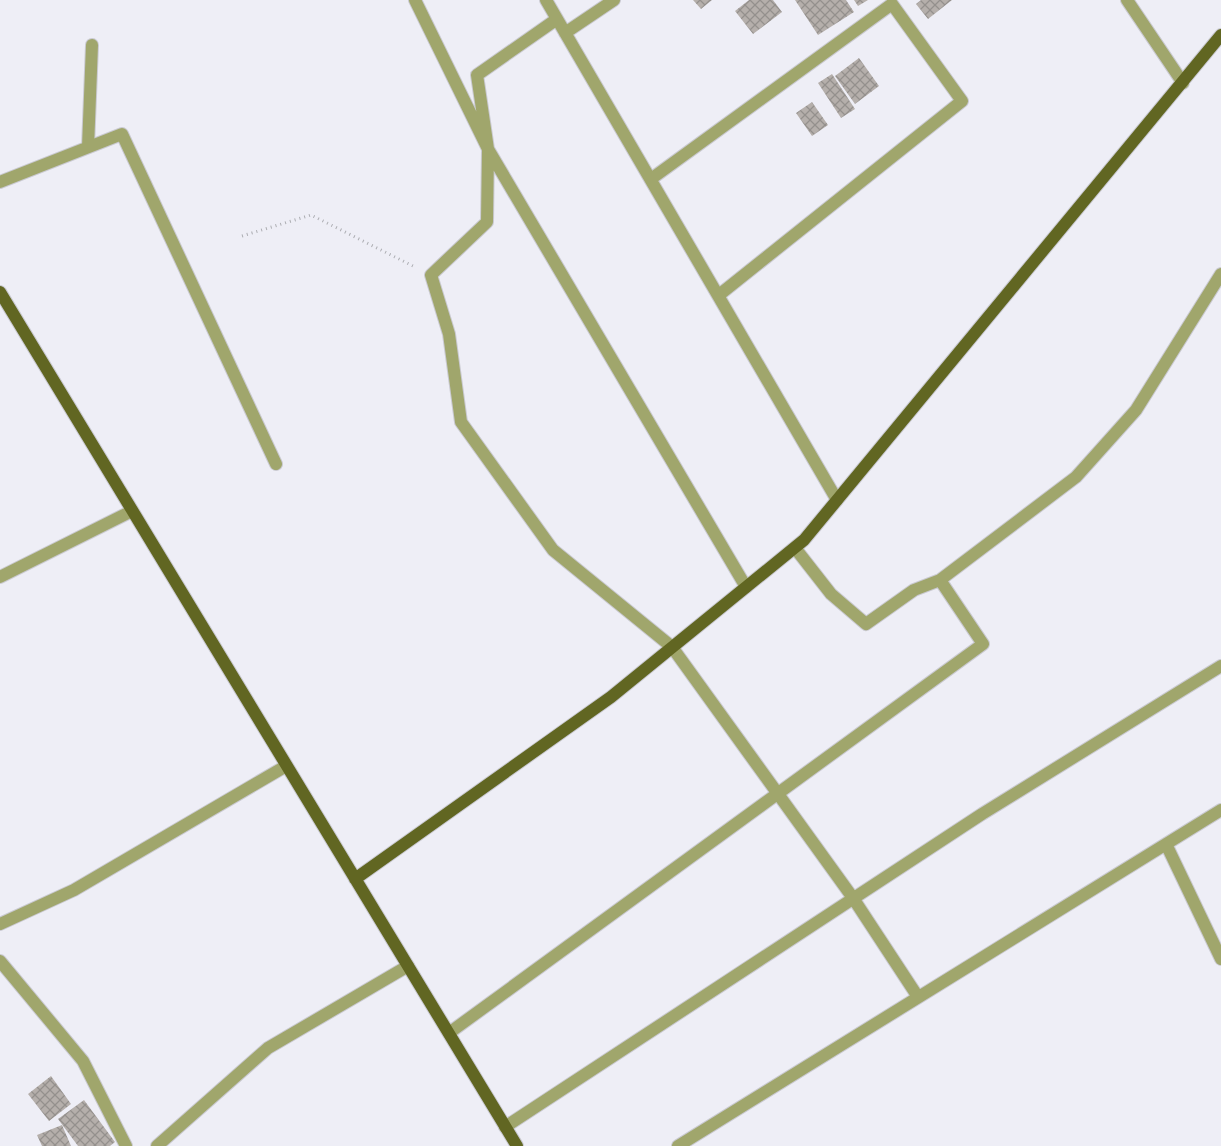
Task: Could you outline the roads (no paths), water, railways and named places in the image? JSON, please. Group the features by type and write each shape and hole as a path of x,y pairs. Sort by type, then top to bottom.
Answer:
{"main road":[{"path":"355,879 610,697 804,540 1221,35"},
{"path":"0,292 517,1146"}],"street":[{"path":"415,0 488,149 746,587"},
{"path":"546,0 837,500"},
{"path":"565,33 614,0"},
{"path":"1128,0 1183,83"},
{"path":"651,179 892,4 962,101 718,295"},
{"path":"557,19 477,75 488,149 487,222 431,275 448,334 461,422 553,550 672,647 779,792 853,898 918,997"},
{"path":"88,147 92,45"},
{"path":"0,182 122,134 276,464"},
{"path":"795,548 831,594 866,624 914,590 940,580 1076,477 1136,410 1221,274"},
{"path":"0,578 132,511"},
{"path":"449,1033 983,644 940,580"},
{"path":"506,1127 982,814 1221,666"},
{"path":"0,924 74,890 286,766"},
{"path":"678,1146 1221,810"},
{"path":"1166,844 1221,959"},
{"path":"0,961 83,1061 126,1146"},
{"path":"158,1146 268,1048 408,966"}]}
